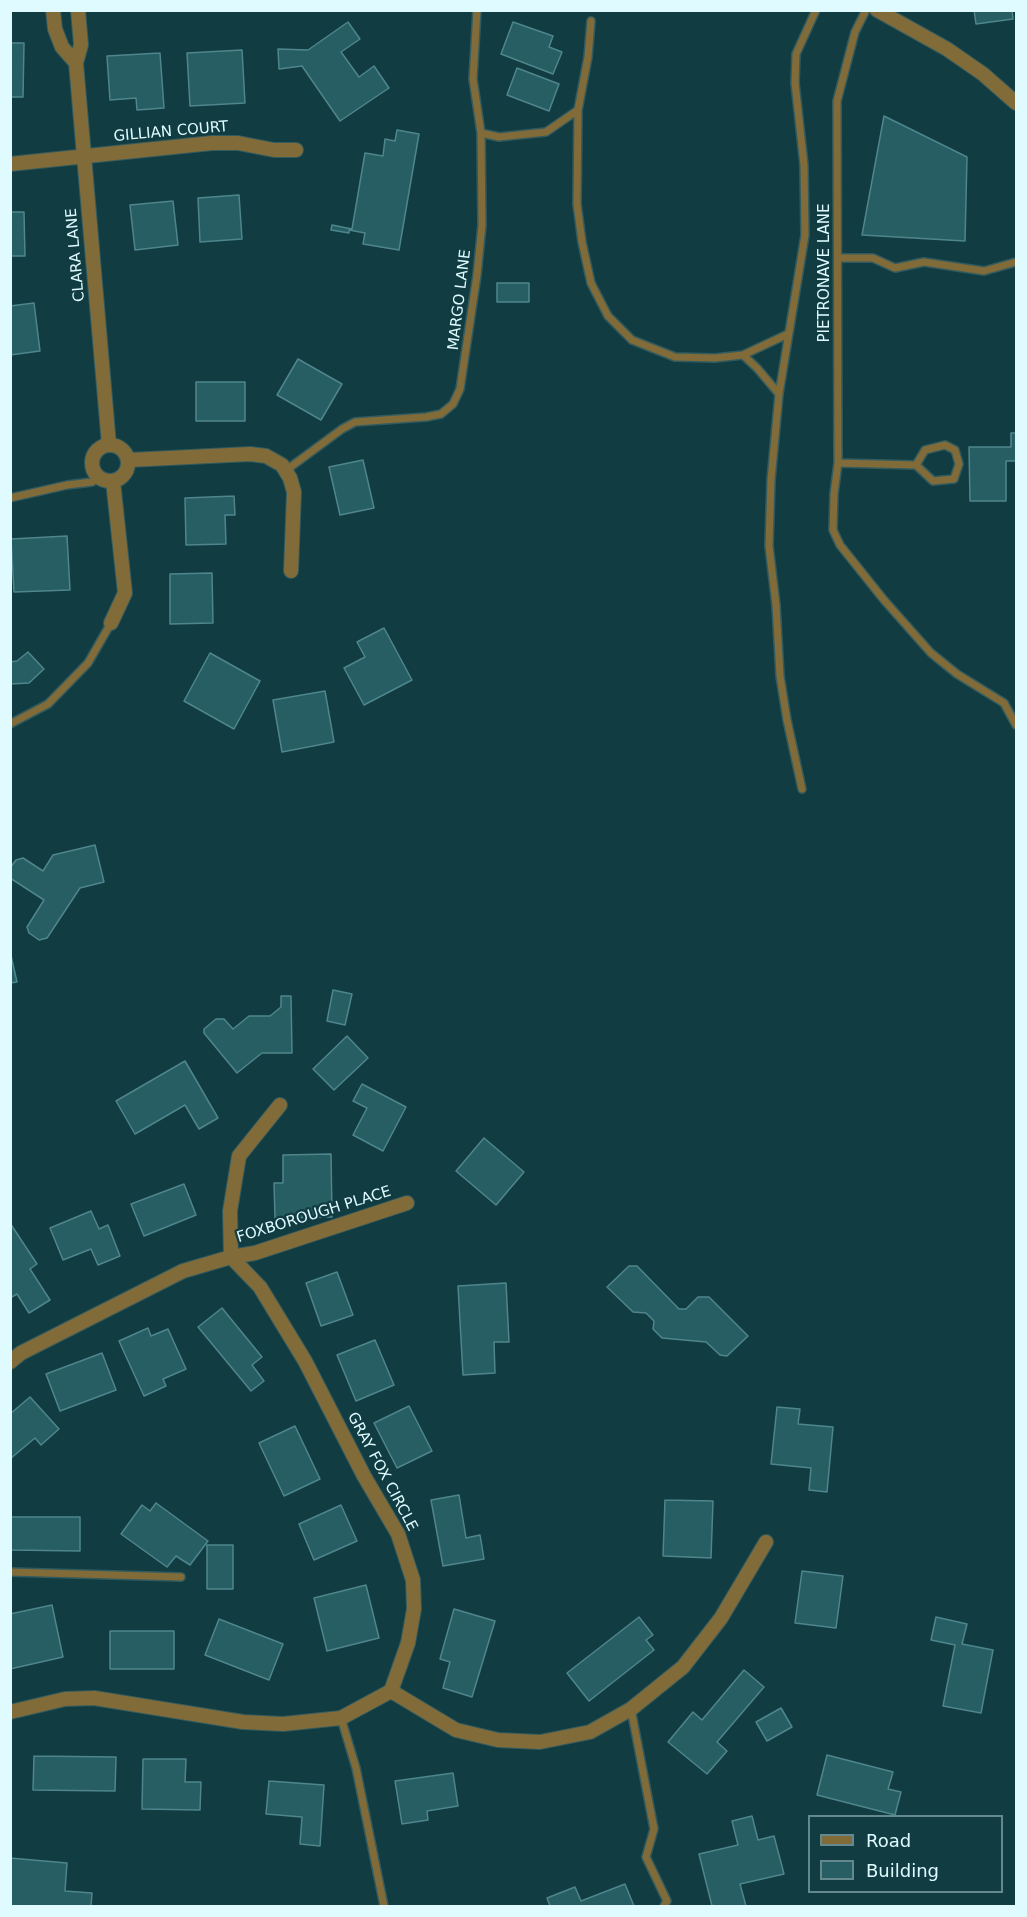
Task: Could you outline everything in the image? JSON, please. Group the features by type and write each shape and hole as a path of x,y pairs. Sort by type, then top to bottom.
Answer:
{"street":[{"name":"CLARA LANE","path":"53,10 55,29 62,47 76,63"},
{"name":"CLARA LANE","path":"78,10 81,45 76,63 109,445"},
{"path":"877,10 947,49 983,74 1017,103"},
{"name":"GILLIAN COURT","path":"10,164 212,142 238,143 274,150 296,150"},
{"path":"109,445 117,445 123,449 129,460 126,473 113,481 98,477 92,466 93,458 100,447 109,445"},
{"path":"129,460 250,454 266,456 282,465 290,478 294,492 291,571"},
{"path":"111,623 125,593 113,481"},
{"path":"10,1362 21,1353 183,1271 231,1257 230,1211 239,1156 280,1105"},
{"name":"FOXBOROUGH PLACE","path":"231,1257 255,1253 407,1203"},
{"name":"GRAY FOX CIRCLE","path":"231,1257 260,1287 305,1361 364,1476 398,1534 413,1580 414,1609 408,1643 391,1691"},
{"path":"10,1712 65,1699 94,1698 243,1722 283,1724 341,1718 391,1691 456,1730 498,1740 540,1742 590,1732 631,1708 683,1667 721,1618 766,1542"}],"lane":[{"name":"MARGO LANE","path":"285,471 355,422 441,414 453,404 460,389 464,373 482,225 481,133 473,79 477,10"},
{"path":"802,789 780,676 776,605 769,546 771,480 779,394 805,235 804,165 795,83 796,54 816,10"},
{"name":"PIETRONAVE LANE","path":"866,10 855,32 837,102 838,463 833,530 840,545 931,653 957,675 1004,703 1017,725"},
{"path":"591,21 588,57 578,110 577,204 591,283 608,316 632,340 675,357 715,358 743,355 788,334"},
{"path":"481,133 499,137 546,132 578,110"},
{"path":"838,258 873,258 895,267 924,262 984,271 1017,262"},
{"path":"743,355 779,394"},
{"path":"838,463 916,465 933,481 954,479 959,464 955,450 945,445 925,450 916,465"},
{"path":"10,498 67,485 92,482 98,477"},
{"path":"10,724 48,704 88,663 111,623"},
{"path":"10,1572 181,1577"},
{"path":"631,1708 654,1829 646,1857 667,1901 664,1906"},
{"path":"341,1718 356,1768 384,1906"}],"building":[{"path":"974,10 1012,10 1013,19 976,24"},
{"path":"348,22 360,39 341,52 359,77 374,66 389,88 340,121 302,66 279,69 278,49 308,50"},
{"path":"513,22 553,36 549,47 562,52 553,74 501,54"},
{"path":"10,43 24,43 23,97 10,97"},
{"path":"242,50 245,103 190,106 187,53"},
{"path":"160,53 164,108 137,110 136,98 110,100 107,56"},
{"path":"517,68 559,84 549,111 507,95"},
{"path":"884,116 967,157 965,241 862,235"},
{"path":"397,130 419,134 399,250 363,244 365,233 331,230 332,225 352,229 365,153 383,156 385,139 395,141"},
{"path":"239,195 242,239 200,242 198,198"},
{"path":"173,201 178,245 135,250 130,205"},
{"path":"10,212 24,212 25,256 10,256"},
{"path":"497,283 529,283 529,302 497,302"},
{"path":"34,303 40,351 10,355 10,306"},
{"path":"298,359 342,384 321,420 277,395"},
{"path":"196,382 245,382 245,421 196,421"},
{"path":"1011,433 1016,433 1016,461 1006,461 1006,501 970,501 969,447 1011,447"},
{"path":"363,460 374,508 340,515 329,467"},
{"path":"234,496 235,515 225,515 226,544 186,545 185,498"},
{"path":"67,536 70,590 14,592 11,539"},
{"path":"212,573 213,623 170,624 170,574"},
{"path":"384,628 412,680 364,705 344,668 365,657 357,642"},
{"path":"28,652 44,669 29,683 10,684 10,662 17,661"},
{"path":"210,653 260,681 234,729 184,701"},
{"path":"325,691 334,742 282,752 273,700"},
{"path":"95,845 104,882 80,888 47,938 39,940 29,933 27,927 44,900 10,878 10,868 16,860 23,858 43,871 53,855"},
{"path":"10,951 17,982 10,983"},
{"path":"333,990 352,994 345,1025 327,1021"},
{"path":"281,996 291,996 292,1053 262,1053 237,1073 204,1033 204,1029 216,1019 224,1019 233,1029 249,1016 270,1016 281,1007"},
{"path":"347,1036 368,1058 334,1090 313,1069"},
{"path":"185,1061 218,1118 199,1129 185,1105 135,1134 116,1101"},
{"path":"362,1084 406,1107 383,1151 353,1135 367,1108 353,1101"},
{"path":"484,1138 524,1172 496,1205 456,1171"},
{"path":"331,1154 332,1217 275,1218 274,1183 283,1183 283,1155"},
{"path":"184,1184 196,1215 144,1236 131,1204"},
{"path":"91,1211 99,1229 108,1225 120,1256 98,1265 91,1249 63,1260 50,1228"},
{"path":"10,1223 37,1264 30,1269 50,1300 29,1313 17,1294 10,1298"},
{"path":"629,1266 637,1266 679,1309 686,1309 698,1297 709,1297 748,1336 727,1356 720,1355 706,1342 662,1338 653,1329 654,1321 646,1313 633,1312 607,1287"},
{"path":"337,1272 353,1315 321,1326 306,1283"},
{"path":"506,1283 509,1342 494,1342 495,1373 463,1375 458,1286"},
{"path":"222,1308 262,1357 252,1365 264,1381 251,1391 198,1327"},
{"path":"148,1328 151,1336 168,1329 186,1369 163,1379 166,1386 144,1396 119,1341"},
{"path":"375,1340 394,1385 356,1401 337,1355"},
{"path":"102,1353 116,1390 60,1411 46,1374"},
{"path":"30,1397 59,1429 41,1445 35,1438 10,1459 10,1414"},
{"path":"409,1406 432,1451 397,1468 374,1423"},
{"path":"777,1407 800,1409 798,1424 833,1427 827,1492 809,1490 811,1468 771,1464"},
{"path":"295,1426 320,1479 284,1496 259,1443"},
{"path":"459,1495 466,1538 480,1535 484,1559 443,1566 431,1500"},
{"path":"665,1500 713,1501 711,1558 663,1556"},
{"path":"156,1503 208,1541 190,1565 176,1556 167,1567 121,1534 142,1505 150,1511"},
{"path":"341,1505 357,1541 314,1560 299,1524"},
{"path":"10,1517 80,1517 80,1551 10,1550"},
{"path":"207,1545 233,1545 233,1589 207,1589"},
{"path":"802,1571 843,1576 836,1628 795,1623"},
{"path":"366,1585 379,1638 327,1651 314,1598"},
{"path":"52,1605 63,1657 10,1669 10,1614"},
{"path":"454,1609 495,1621 472,1697 443,1688 450,1662 440,1659"},
{"path":"639,1617 653,1635 646,1640 654,1650 589,1701 567,1673"},
{"path":"936,1617 967,1624 962,1644 993,1650 981,1713 943,1706 955,1645 931,1640"},
{"path":"219,1619 283,1644 269,1680 205,1655"},
{"path":"110,1631 174,1631 174,1669 110,1669"},
{"path":"744,1670 764,1687 717,1742 727,1751 707,1774 668,1742 693,1712 702,1720"},
{"path":"781,1708 792,1727 767,1741 756,1722"},
{"path":"827,1755 893,1772 888,1789 901,1792 895,1815 817,1795"},
{"path":"34,1756 116,1757 115,1791 33,1790"},
{"path":"143,1759 186,1759 185,1782 201,1782 200,1810 142,1809"},
{"path":"453,1773 458,1806 427,1811 428,1820 402,1824 395,1781"},
{"path":"269,1781 324,1785 320,1846 300,1844 302,1817 266,1814"},
{"path":"752,1816 758,1840 774,1836 784,1874 740,1884 746,1906 712,1906 699,1854 738,1845 732,1821"},
{"path":"10,1858 67,1863 65,1891 92,1893 91,1906 10,1906"},
{"path":"625,1884 634,1906 550,1906 547,1898 575,1887 581,1901"}]}
